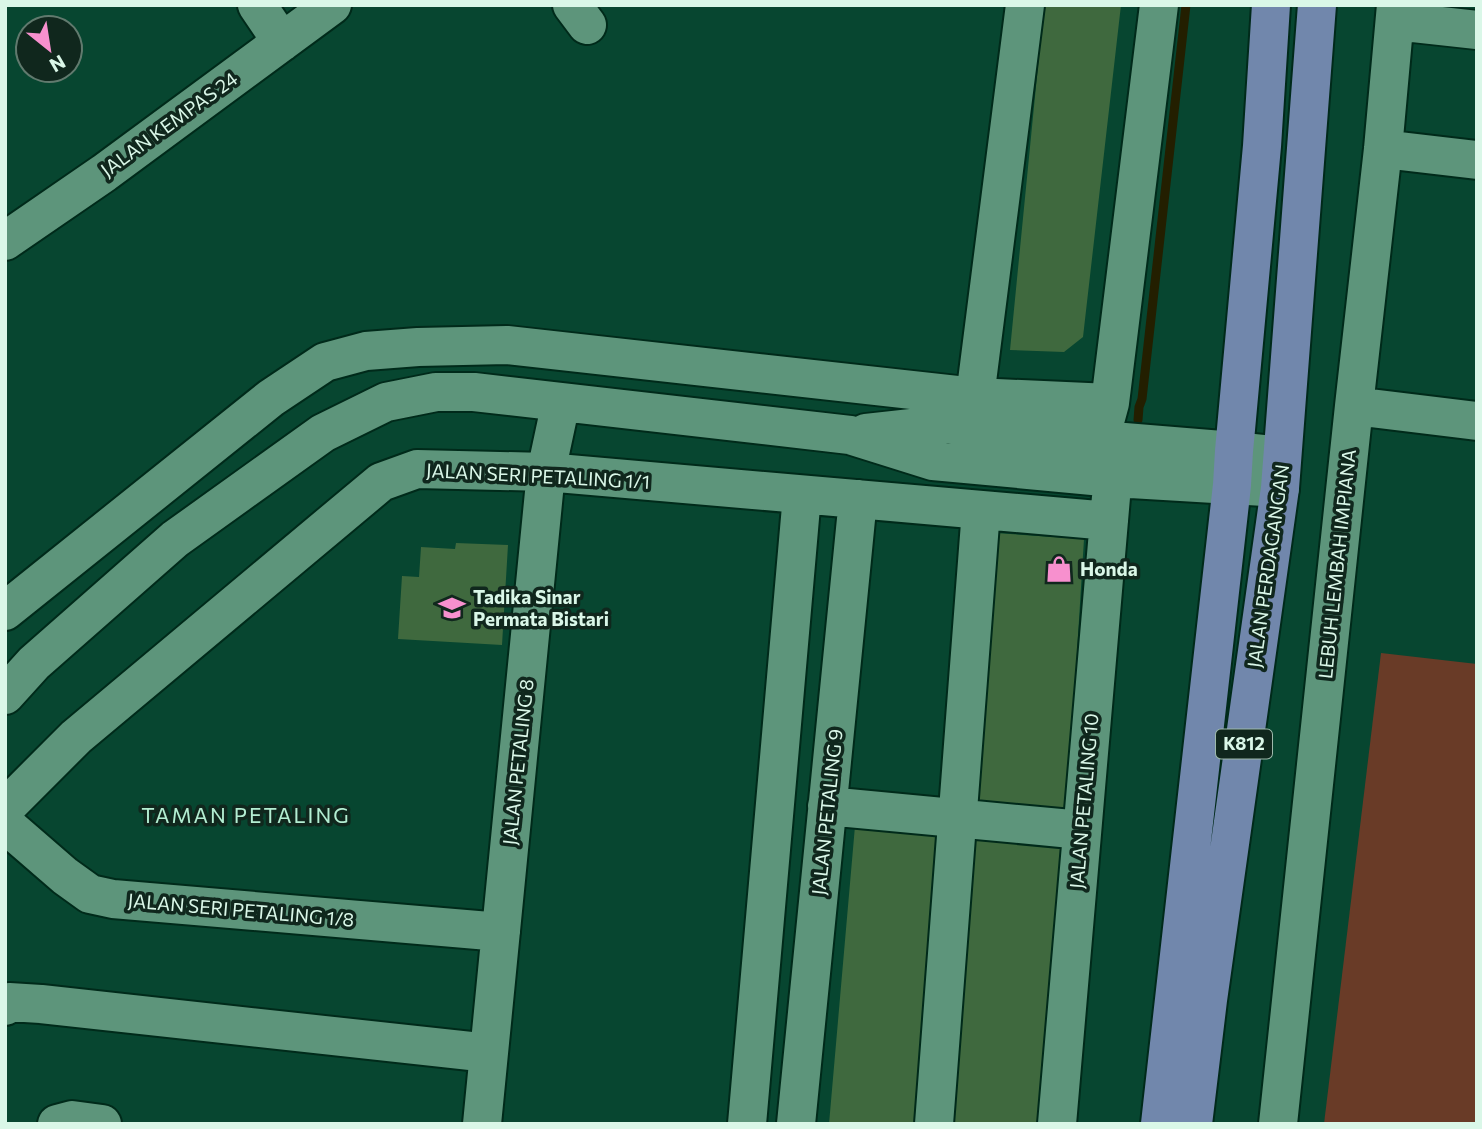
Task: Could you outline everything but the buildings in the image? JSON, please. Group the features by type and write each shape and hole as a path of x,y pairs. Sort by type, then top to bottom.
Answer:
{"main road":[{"name":"K812","path":"1160,1124 1233,468 1262,146 1271,5"},
{"name":"JALAN PERDAGANGAN","path":"1194,1124 1208,1000 1281,472 1317,5"}],"street":[{"path":"257,5 282,42"},
{"name":"JALAN KEMPAS 24","path":"5,241 104,173 332,5"},
{"path":"975,397 1024,5"},
{"path":"1100,440 1110,403 1159,5"},
{"path":"1396,13 1477,30"},
{"name":"LEBUH LEMBAH IMPIANA","path":"1278,1124 1396,13"},
{"path":"1383,149 1477,160"},
{"path":"5,611 271,398 325,362 366,351 507,345 975,397 1110,403"},
{"path":"5,695 20,655 323,433 386,402 436,392 474,392 850,435 933,461 1114,478 1233,468"},
{"name":"JALAN PETALING 8","path":"482,1124 546,472 561,402"},
{"path":"1354,406 1477,421"},
{"path":"850,435 948,424 1100,440 1233,468 1281,472"},
{"name":"JALAN SERI PETALING 1/1","path":"5,808 76,737 381,482 418,469 546,472 1109,521"},
{"name":"JALAN PETALING 10","path":"1056,1124 1114,478"},
{"path":"747,1124 802,495"},
{"name":"JALAN PETALING 9","path":"796,1124 858,499"},
{"path":"934,1124 981,510"},
{"path":"827,806 1082,830"},
{"name":"JALAN SERI PETALING 1/8","path":"5,824 90,894 113,899 501,932"},
{"path":"5,1006 9,1002 41,1004 489,1053"},
{"path":"57,1124 72,1120 102,1124"}],"shaded area":[{"path":"1381,653 1477,664 1477,1124 1324,1124"}],"waterway":[{"path":"1138,420 1186,5"}],"place":[{"name":"Honda","path":"1059,569"},
{"name":"Tadika Sinar Permata Bistari","path":"452,608"}],"district":[{"name":"TAMAN PETALING","path":"246,816"}]}
